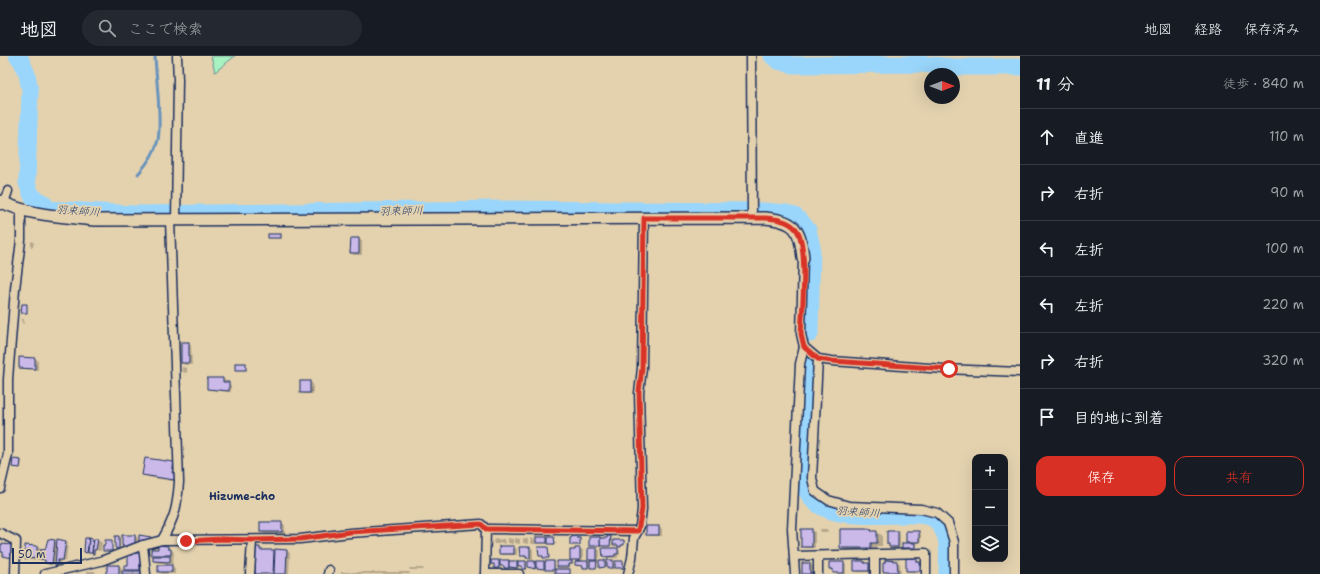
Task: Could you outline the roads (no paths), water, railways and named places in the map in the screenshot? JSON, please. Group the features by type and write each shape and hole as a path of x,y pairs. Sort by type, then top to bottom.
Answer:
{"street":[{"path":"162,540 173,521 177,505 179,482 173,220 178,80 177,56"},
{"path":"751,56 752,218"},
{"path":"8,191 1,203 38,214 94,220 752,218 779,220 788,223 796,230 802,241 803,258 801,334 804,347 800,364 792,529 795,574"},
{"path":"0,488 8,454 4,382 21,240 21,210"},
{"path":"628,574 632,558 634,538 638,531 642,509 639,392 642,368 644,218"},
{"path":"804,347 818,359 832,361 944,369 1020,372"},
{"path":"818,359 812,478 815,491 828,500 849,506 921,509 937,513 948,523 954,542 954,574"},
{"path":"45,574 101,561 162,540 300,539 350,532 481,524 486,529 638,531"},
{"path":"486,529 485,574 520,574"},
{"path":"0,533 16,541 15,574"},
{"path":"250,574 252,540"},
{"path":"144,545 146,574"},
{"path":"794,556 926,553 926,574"},
{"path":"875,555 876,574"},
{"path":"818,556 818,574"}],"waterway":[{"name":"羽束師川","path":"17,56 21,60 27,74 30,90 27,183 32,196 44,203 47,209 136,214 497,209 764,211 786,213 795,216 808,230 812,247 810,334"},
{"path":"138,174 150,158 158,140 159,110 155,56"},
{"path":"772,56 778,61 793,65 921,64 953,67 1020,67"},
{"name":"羽束師川","path":"809,366 805,480 807,492 814,502 824,508 851,515 918,515 932,518 936,521 945,534 948,551 947,574"}],"district":[{"name":"Hizume-cho","path":"242,496"}]}
